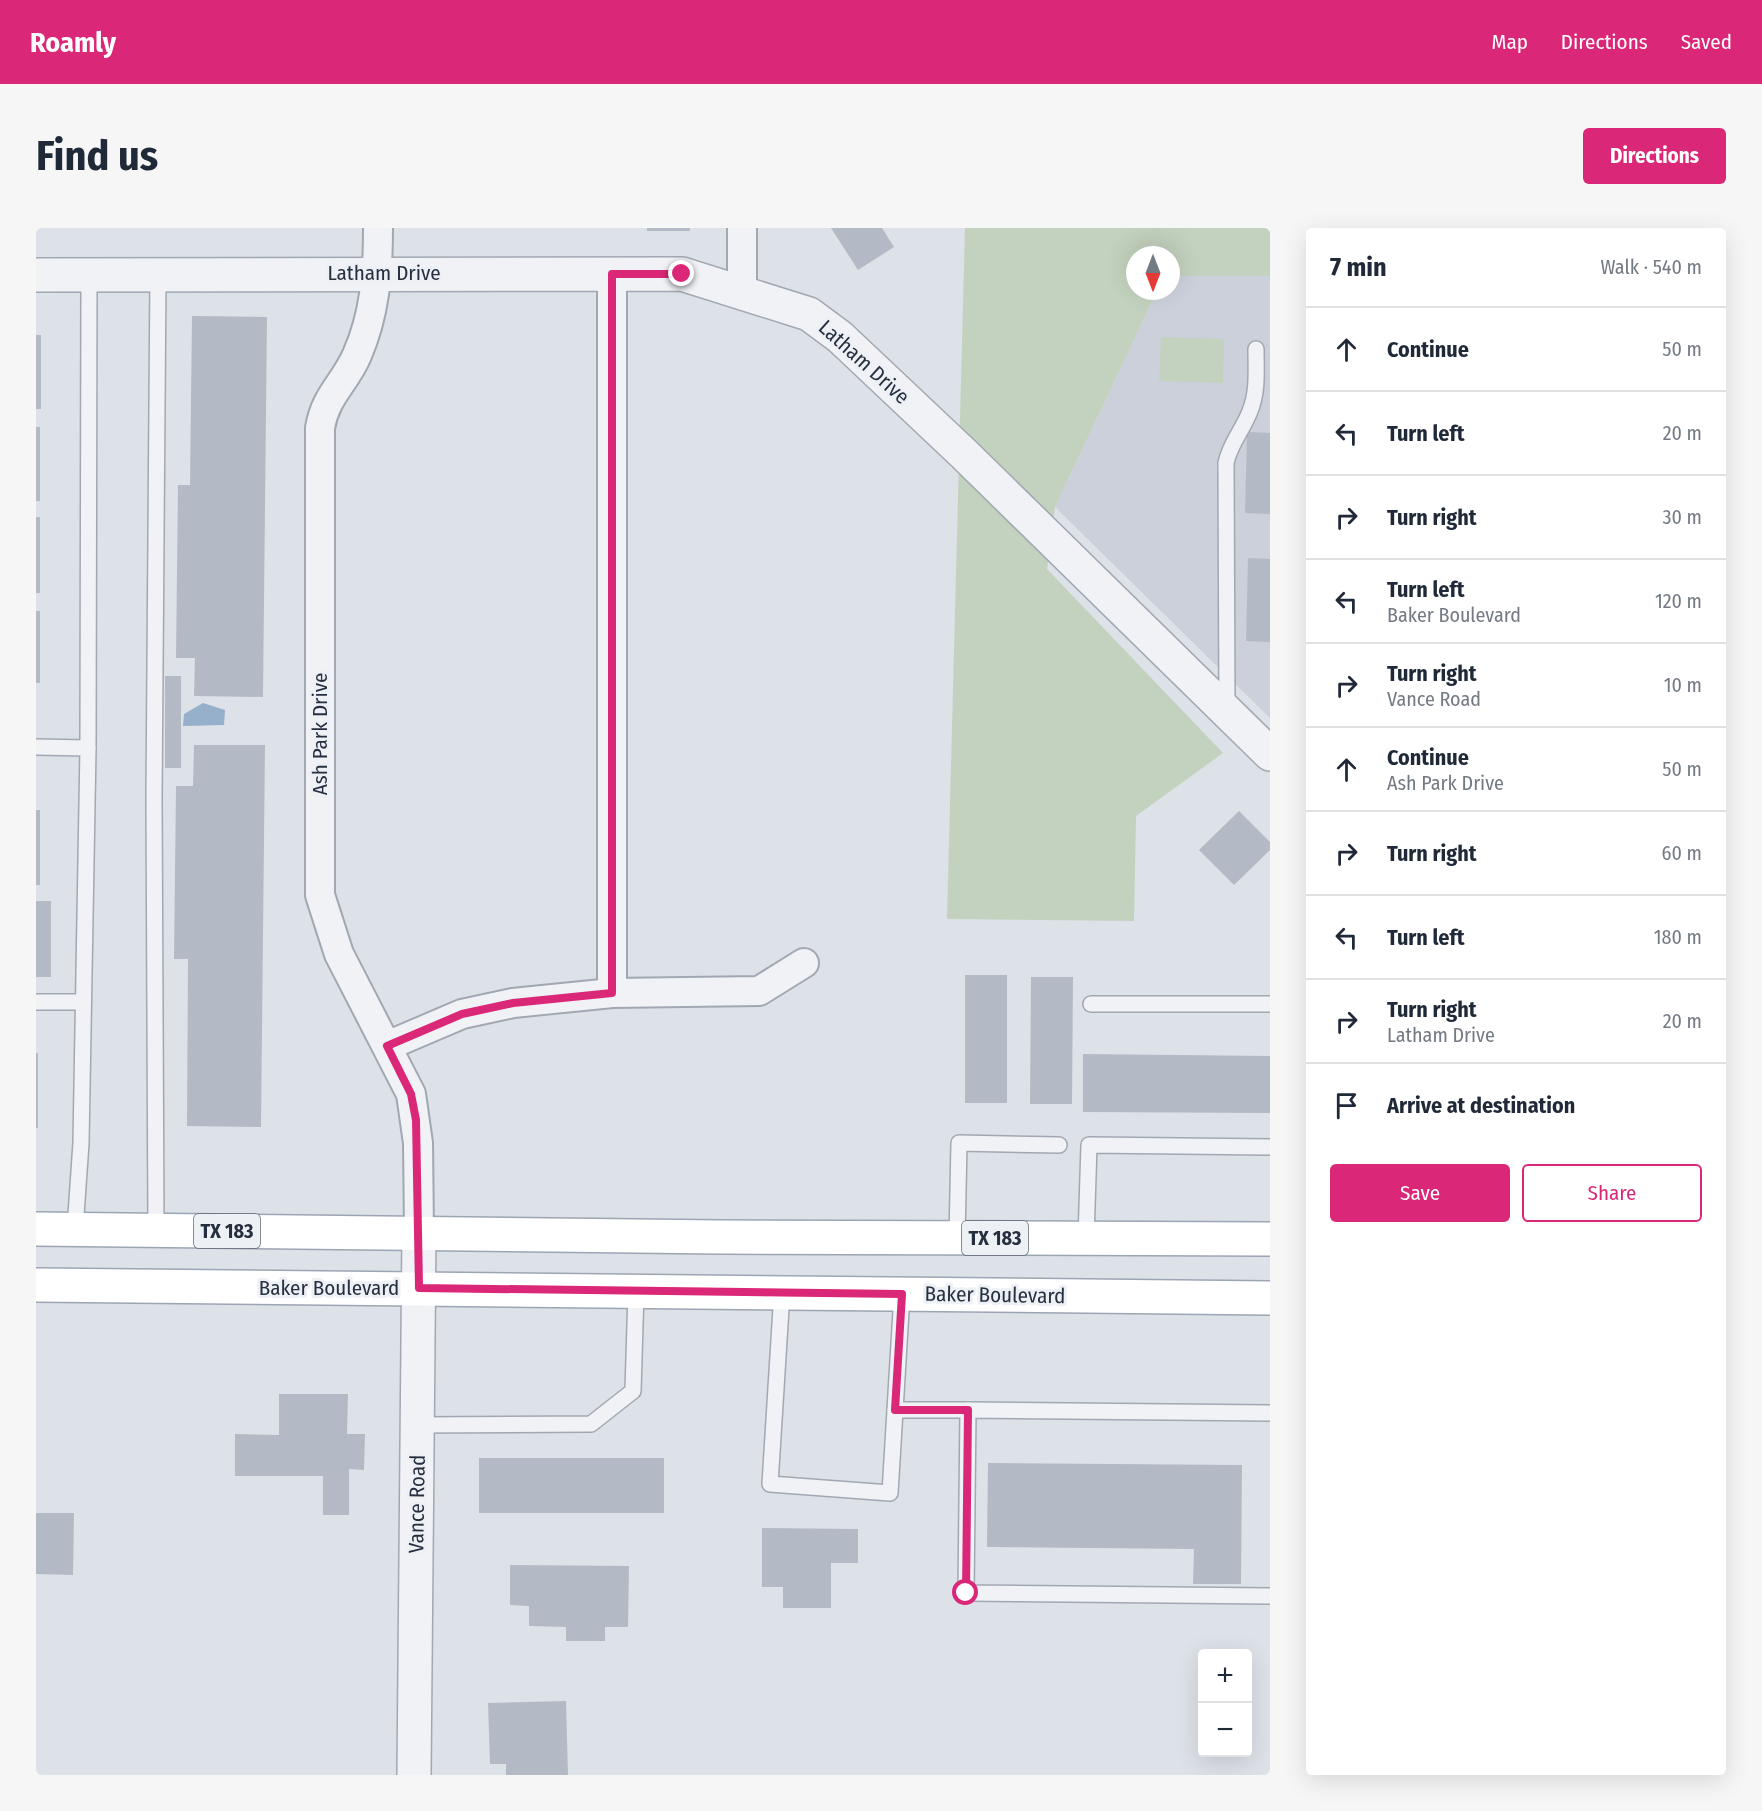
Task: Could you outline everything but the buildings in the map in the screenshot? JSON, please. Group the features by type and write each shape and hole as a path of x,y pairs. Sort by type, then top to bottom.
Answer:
{"main road":[{"name":"TX 183","path":"36,1229 1270,1239"},
{"name":"Baker Boulevard","path":"36,1286 1270,1298"}],"street":[{"name":"Ash Park Drive","path":"378,228 378,273 370,321 356,357 323,408 320,428 320,895 339,954 411,1094 416,1120 419,1232"},
{"path":"742,228 742,292"},
{"path":"612,274 612,993"},
{"name":"Latham Drive","path":"36,275 682,274 809,314 840,337 964,454 1270,754"},
{"path":"387,1046 462,1014 513,1003 612,993 759,991 804,963"},
{"name":"Vance Road","path":"414,1775 419,1232"}],"lane":[{"path":"156,1230 154,798 158,274"},
{"path":"75,1229 81,1143 88,748 89,276"},
{"path":"1227,711 1226,464 1229,448 1250,412 1255,392 1256,349"},
{"path":"36,747 88,748"},
{"path":"36,1002 83,1002"},
{"path":"1091,1004 1270,1004"},
{"path":"957,1238 959,1143 1059,1145"},
{"path":"1086,1238 1089,1145 1270,1147"},
{"path":"418,1425 591,1424 633,1391 636,1291"},
{"path":"782,1292 770,1484 890,1494 902,1294"},
{"path":"895,1410 1270,1413"},
{"path":"968,1410 966,1593 1270,1596"}],"shaded area":[{"path":"1180,276 1270,276 1270,718 1055,507 1153,300 1180,300"}],"green space":[{"path":"965,228 1270,228 1270,276 1180,276 1180,246 1126,246 1126,300 1153,300 1055,507 1047,569 1223,753 1136,816 1134,921 947,919"},
{"path":"1161,337 1224,339 1223,383 1159,381"}],"water":[{"path":"203,703 225,710 224,725 183,726 184,714"}],"route":[{"path":"682,274 612,274 612,993 513,1003 462,1014 387,1046 411,1094 416,1120 419,1288 902,1294 895,1410 968,1410 966,1593"}]}
